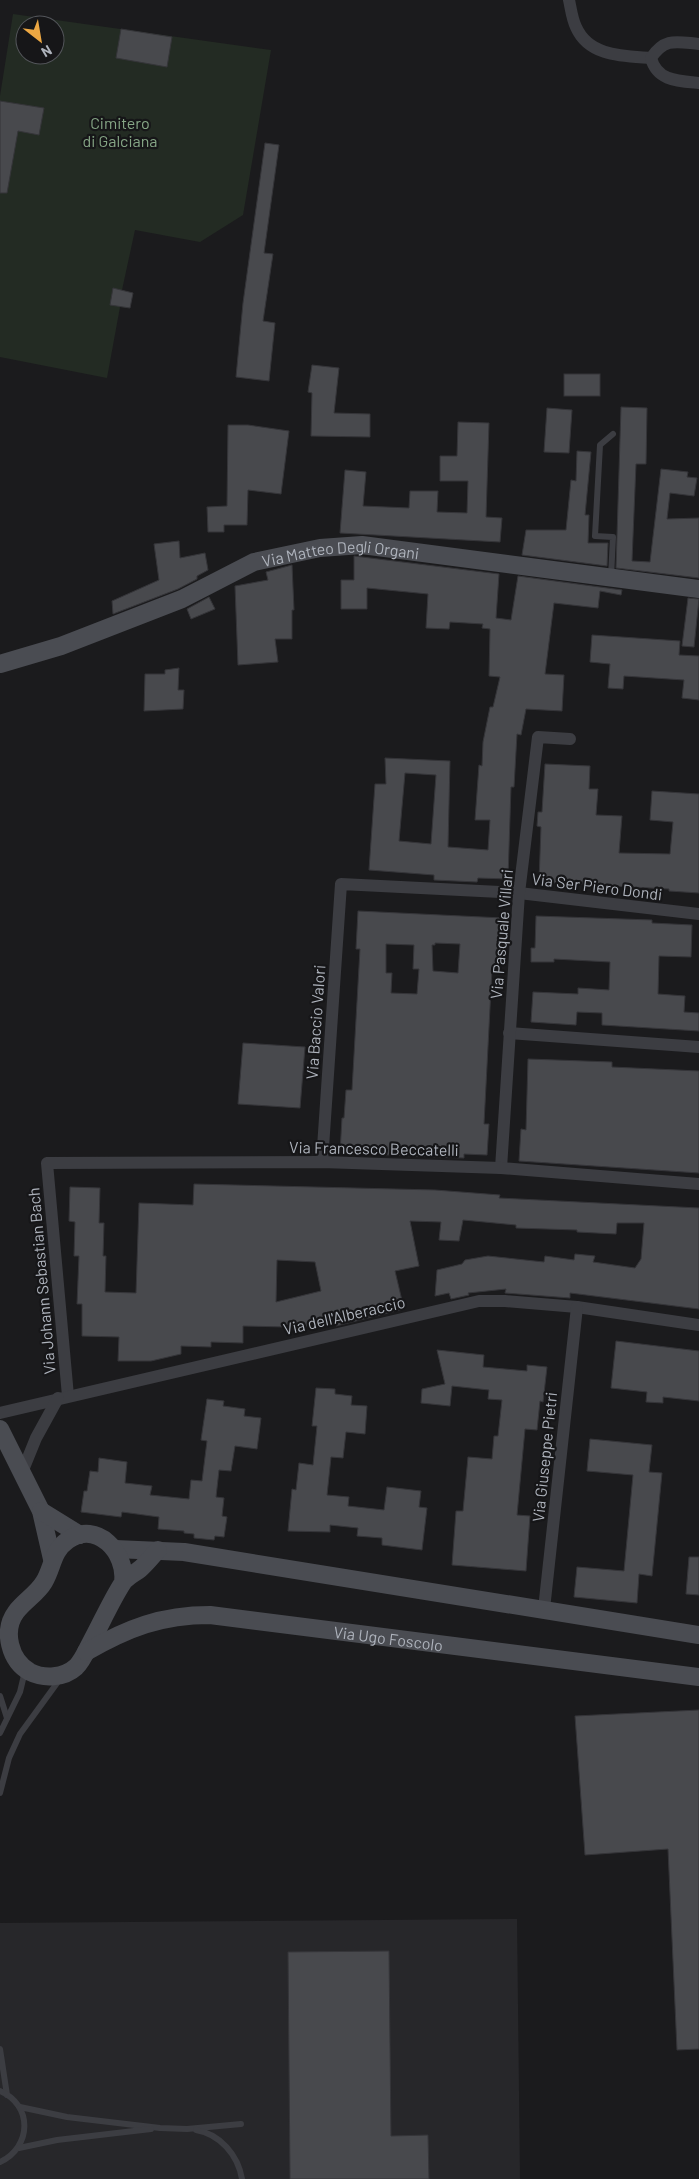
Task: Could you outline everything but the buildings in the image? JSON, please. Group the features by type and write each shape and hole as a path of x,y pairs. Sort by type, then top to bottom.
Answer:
{"street":[{"path":"569,0 576,28 587,42 610,55 652,58"},
{"path":"699,44 666,42 658,47 652,58 654,67 659,74 699,83"},
{"name":"Via Matteo Degli Organi","path":"0,664 61,646 182,599 254,562 320,548 362,544 699,589"},
{"name":"Via Pasquale Villari","path":"501,1168 519,893 538,737 570,739"},
{"name":"Via Ser Piero Dondi","path":"340,884 519,893 699,914"},
{"name":"Via Baccio Valori","path":"322,1162 340,884"},
{"path":"509,1032 699,1047"},
{"name":"Via Francesco Beccatelli","path":"47,1164 322,1162 501,1168 699,1184"},
{"name":"Via Johann Sebastian Bach","path":"47,1164 63,1397"},
{"name":"Via dell'Alberaccio","path":"0,1412 464,1303 491,1300 577,1307 699,1325"},
{"name":"Via Giuseppe Pietri","path":"544,1609 577,1307"},
{"path":"21,1475 36,1438 63,1397"},
{"path":"0,1429 21,1475 41,1511 52,1559"},
{"path":"41,1511 80,1535 96,1536 115,1549 124,1570 123,1582"},
{"path":"63,1674 40,1676 19,1664 5,1647 10,1631 8,1616 44,1583 52,1559 62,1545 80,1535"},
{"path":"115,1549 184,1552 699,1635"},
{"name":"Via Ugo Foscolo","path":"63,1674 74,1668 86,1652 123,1582 141,1568 158,1550"},
{"name":"Via Ugo Foscolo","path":"86,1652 130,1628 174,1616 210,1614 699,1677"}],"lane":[{"path":"610,578 613,537 595,536 600,446 613,434"},
{"path":"0,1733 20,1692 25,1669"},
{"path":"0,1793 8,1758 20,1734 63,1674"},
{"path":"0,1696 6,1718"},
{"path":"0,2049 7,2095"},
{"path":"0,2091 20,2107 74,2118 206,2132 219,2139 235,2158 242,2179"},
{"path":"19,2148 25,2127 20,2107"},
{"path":"187,2129 241,2124"},
{"path":"0,2162 19,2148 57,2140 160,2128"}],"shaded area":[{"path":"517,1919 520,2179 0,2179 0,1923"}],"green space":[{"name":"Cimitero di Galciana","path":"13,14 20,15 15,15 15,65 65,65 65,21 271,50 243,215 200,242 135,230 122,290 133,293 130,308 120,307 107,378 0,357 0,96"}]}
